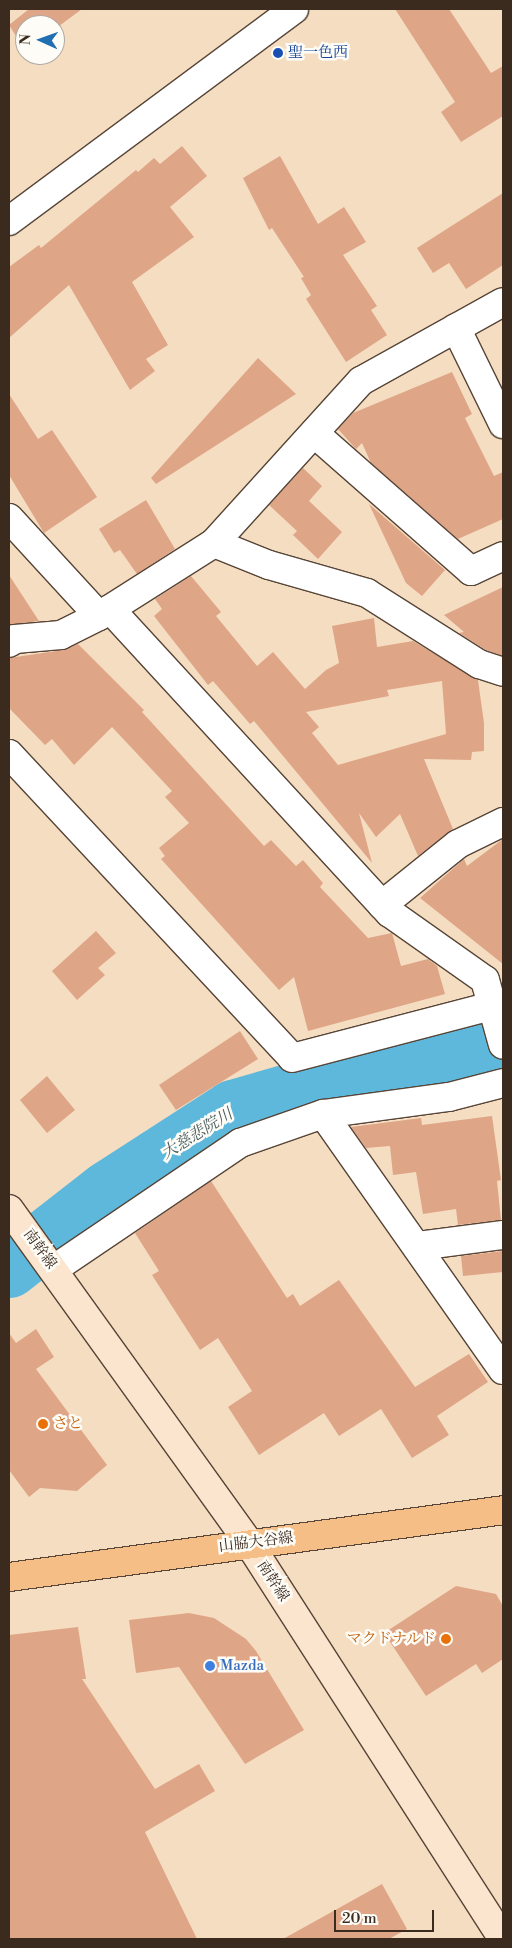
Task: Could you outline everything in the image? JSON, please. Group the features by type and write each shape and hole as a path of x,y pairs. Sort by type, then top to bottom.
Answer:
{"main road":[{"name":"南幹線","path":"13,1222 54,1269 248,1542 503,1939"},
{"name":"山脇大谷線","path":"9,1577 248,1542 503,1510"}],"street":[{"path":"9,221 294,9"},
{"path":"9,643 15,639 61,635 104,612 214,543 361,381 503,302"},
{"path":"456,328 503,424"},
{"path":"314,433 471,571 503,556"},
{"path":"9,518 104,612 382,905 485,980 498,1003 503,1045"},
{"path":"214,543 269,565 367,593 479,664 503,672"},
{"path":"9,754 292,1058 498,1003"},
{"path":"382,905 458,844 503,822"},
{"path":"54,1269 240,1143 323,1114 449,1097 503,1083"},
{"path":"323,1114 418,1246 503,1370"},
{"path":"418,1246 503,1235"}],"building":[{"path":"29,9 82,9 65,22 65,15 22,15"},
{"path":"395,9 449,9 491,73 503,66 503,116 461,142 441,112 455,102"},
{"path":"15,20 15,34 9,25"},
{"path":"182,146 207,176 170,207 194,237 132,282 168,345 146,359 155,371 130,390 69,285 9,338 9,267 39,245 41,248 136,170 138,172 154,158 160,164"},
{"path":"280,156 318,224 344,207 366,242 343,255 377,306 371,310 387,335 346,362 306,299 311,295 301,278 304,277 272,228 269,230 243,178"},
{"path":"503,193 503,265 466,289 449,263 433,273 417,248"},
{"path":"258,358 296,394 156,484 151,478"},
{"path":"452,372 472,414 465,418 494,476 503,472 503,519 458,539 371,463 362,443 356,449 338,429 353,413"},
{"path":"9,394 38,439 52,430 97,497 44,533 9,475"},
{"path":"303,468 322,486 309,501 342,532 318,559 293,535 297,531 269,505"},
{"path":"146,500 175,549 137,574 120,550 114,553 99,529"},
{"path":"369,504 445,570 422,596 406,583"},
{"path":"9,575 39,621 9,625"},
{"path":"191,576 221,612 216,616 257,666 273,652 305,689 326,670 339,663 332,626 374,618 377,647 413,641 478,680 484,723 484,751 472,752 471,760 424,759 453,829 418,856 400,814 376,837 359,813 372,863 254,721 250,724 213,681 208,685 154,616 162,609 155,599","holes":["442,681 446,734 338,765 312,733 319,727 306,712 389,696 387,690"]},
{"path":"503,587 503,656 486,650 459,633 464,632 444,615"},
{"path":"78,644 144,710 142,712 264,846 271,840 296,866 303,860 323,883 320,887 368,938 392,933 401,966 428,959 437,966 445,994 308,1031 294,977 279,990 161,859 165,856 159,848 189,823 165,797 172,791 112,727 74,765 52,739 45,745 9,708 9,658 63,650"},
{"path":"503,839 503,964 420,898 464,859 467,866"},
{"path":"96,931 116,953 98,968 105,975 77,1000 52,971"},
{"path":"240,1031 258,1059 176,1110 159,1085"},
{"path":"47,1076 75,1110 47,1133 20,1100"},
{"path":"492,1116 501,1180 497,1181 501,1220 458,1225 456,1209 423,1214 416,1172 393,1175 390,1146 366,1148 351,1127 421,1118 422,1125"},
{"path":"211,1181 287,1298 293,1294 300,1306 339,1280 415,1387 469,1354 488,1382 437,1416 449,1435 412,1458 381,1409 339,1436 324,1413 259,1455 228,1407 252,1391 218,1338 200,1350 152,1275 159,1271 135,1233"},
{"path":"503,1251 503,1272 463,1276 461,1256"},
{"name":"さと","path":"36,1329 54,1357 36,1369 107,1465 77,1491 40,1488 29,1497 9,1470 9,1333 16,1343"},
{"name":"マクドナルド","path":"456,1586 496,1594 503,1606 503,1659 482,1673 476,1664 426,1696 384,1633"},
{"path":"189,1613 214,1618 246,1639 256,1651 304,1730 245,1764 179,1667 136,1673 129,1620"},
{"path":"78,1627 86,1679 82,1679 155,1789 199,1764 215,1791 145,1832 197,1939 9,1939 9,1635"},
{"path":"382,1884 407,1929 389,1939 283,1939"}],"waterway":[{"name":"大慈悲院川","path":"9,1268 108,1191 233,1110 387,1066 503,1046"}],"place":[{"name":"聖一色西","path":"278,53"},
{"name":"さと","path":"43,1424"},
{"name":"マクドナルド","path":"446,1639"},
{"name":"Mazda","path":"210,1666"}]}
